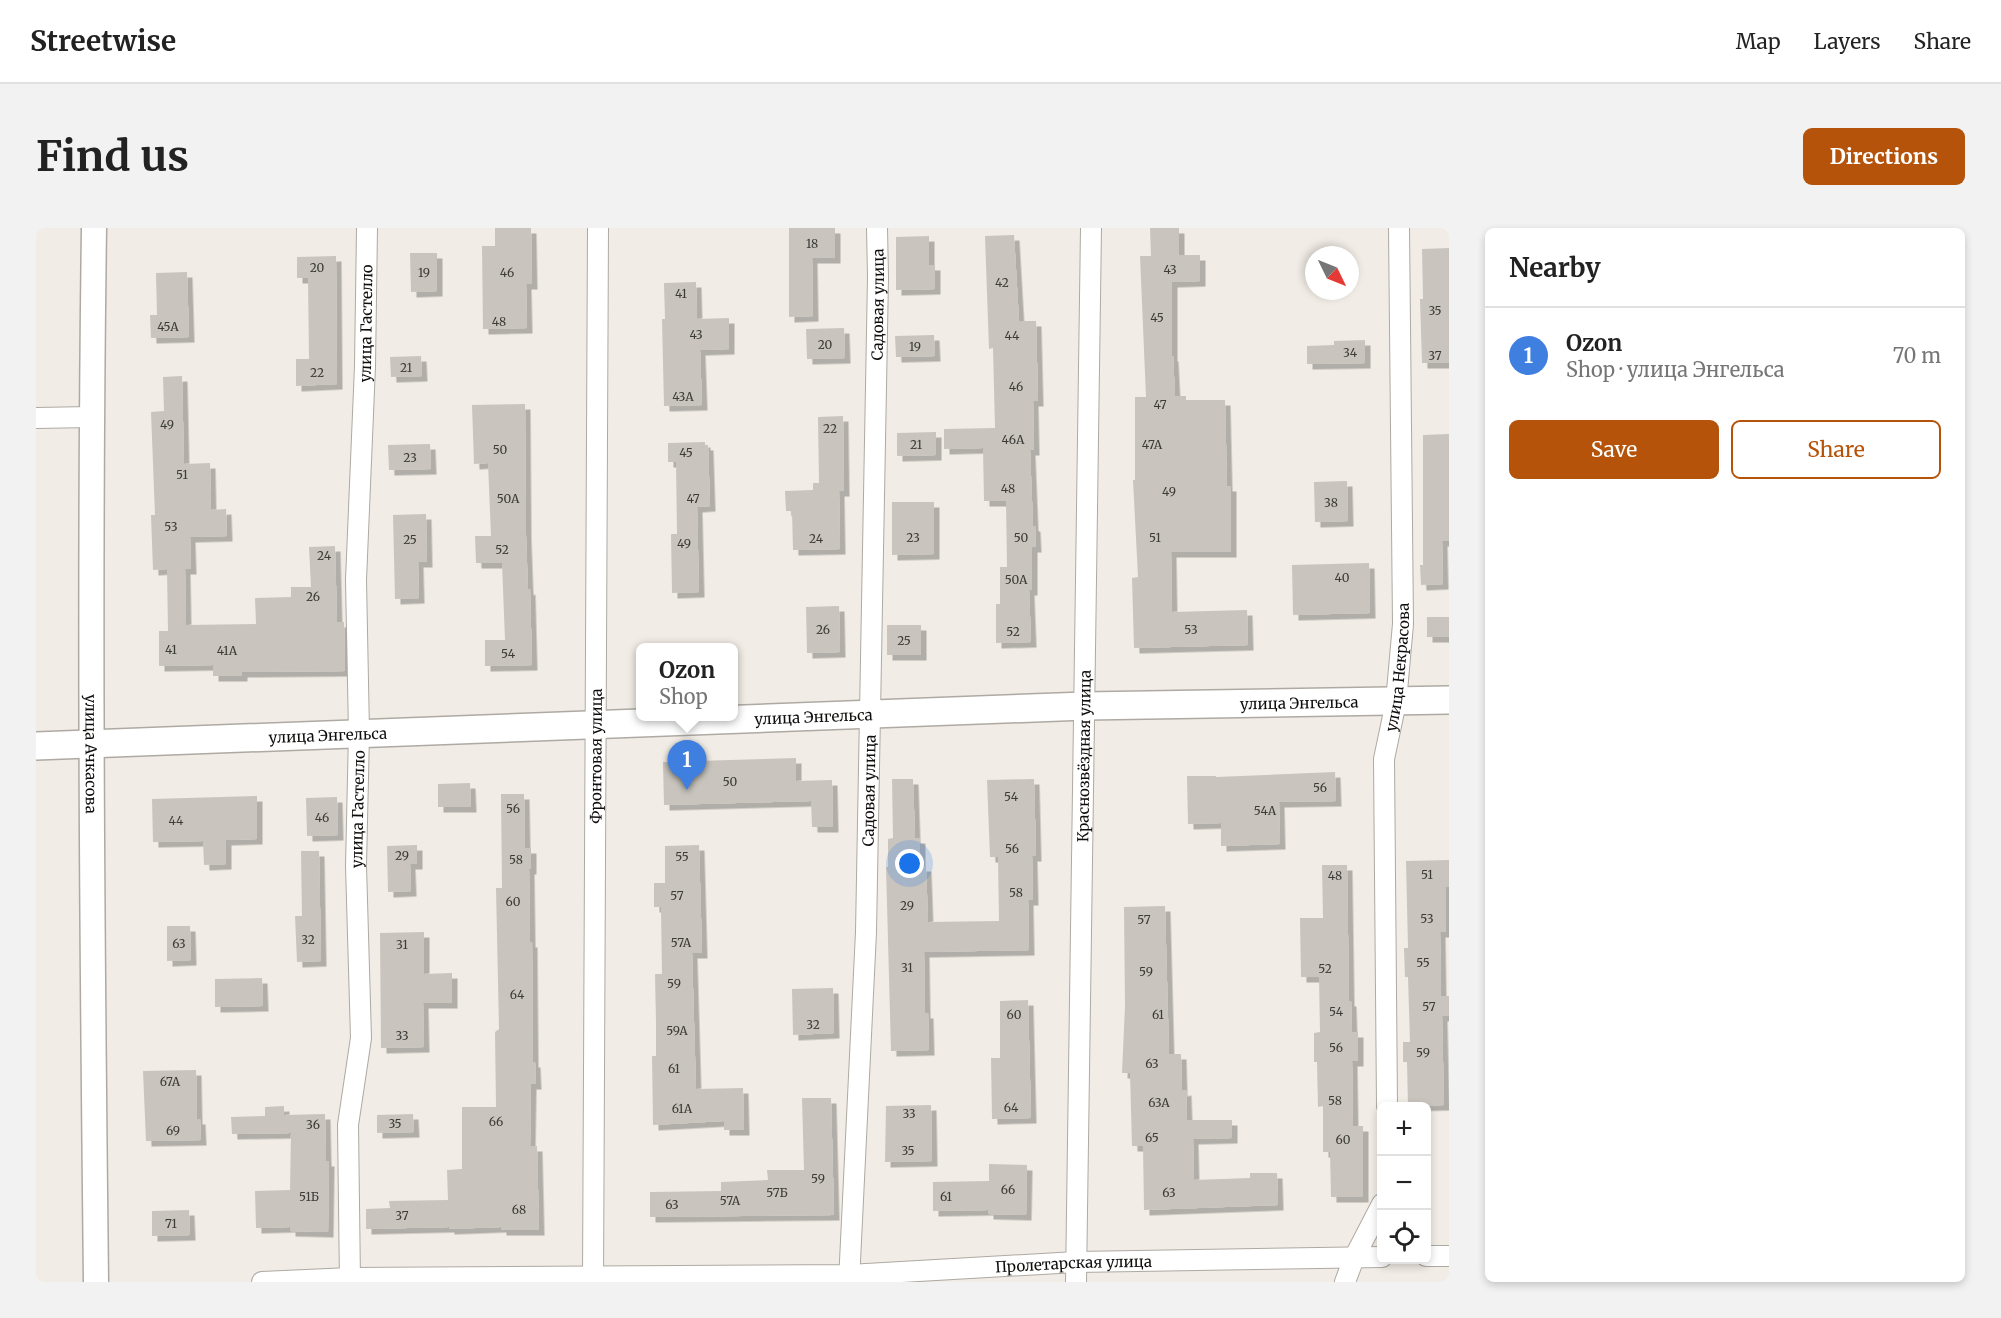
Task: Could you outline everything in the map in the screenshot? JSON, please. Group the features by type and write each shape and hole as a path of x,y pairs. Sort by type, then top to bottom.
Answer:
{"main road":[{"name":"улица Энгельса","path":"738,718 1085,706 1449,700"},
{"name":"улица Энгельса","path":"36,746 651,721"}],"street":[{"name":"улица Ачкасова","path":"94,228 91,417 91,744 96,1282"},
{"name":"улица Гастелло","path":"350,1280 348,1125 361,1038 356,866 359,733 356,580 365,366 367,228"},
{"name":"Фронтовая улица","path":"593,1279 598,228"},
{"name":"Садовая улица","path":"849,1279 866,932 877,228"},
{"name":"Краснозвёздная улица","path":"1076,1272 1091,228"},
{"name":"улица Некрасова","path":"1387,1102 1384,759 1396,702 1403,624 1399,228"},
{"path":"36,418 91,417"},
{"path":"1345,1282 1354,1258 1379,1210"},
{"path":"1431,1256 1449,1256"},
{"name":"Пролетарская улица","path":"262,1282 849,1279 1076,1272 1377,1257"}],"building":[{"path":"495,228 531,228 532,284 526,284 527,328 483,329 482,246 495,246"},
{"path":"789,228 835,228 835,258 812,258 813,316 789,317"},
{"path":"1150,228 1179,228 1179,255 1200,255 1200,281 1172,282 1172,356 1175,396 1186,396 1186,400 1225,400 1227,486 1231,486 1231,552 1171,552 1172,612 1247,610 1248,645 1134,648 1132,578 1138,577 1133,480 1135,480 1135,397 1146,397 1140,256 1151,256"},
{"path":"1014,235 1019,321 1036,321 1038,401 1033,401 1034,450 1030,450 1036,547 1032,547 1032,590 1029,590 1031,642 996,643 996,604 1000,604 1000,567 1007,567 1006,501 984,501 983,448 944,449 944,429 995,428 993,348 989,349 985,236"},
{"path":"929,236 929,265 935,265 935,289 896,290 896,237"},
{"path":"1449,248 1449,363 1422,363 1420,299 1423,299 1422,249"},
{"path":"410,253 437,253 437,291 411,292"},
{"path":"336,256 337,384 296,386 296,359 309,359 308,278 297,278 297,257"},
{"path":"187,272 189,337 151,338 150,315 157,315 156,273"},
{"path":"696,282 697,319 729,318 729,349 700,350 702,405 664,406 662,319 665,319 664,283"},
{"path":"844,328 845,358 807,359 806,329"},
{"path":"934,335 935,356 896,357 895,336"},
{"path":"1365,340 1365,363 1307,364 1307,346 1334,345 1334,341"},
{"path":"421,356 422,376 391,377 390,357"},
{"path":"182,376 184,464 210,463 211,510 226,509 227,536 190,537 191,569 185,569 186,625 256,624 255,598 291,597 291,587 311,587 309,547 335,546 337,622 344,622 345,671 242,672 242,676 213,676 213,665 159,666 159,631 168,631 167,569 153,570 151,515 155,515 151,412 164,411 163,377"},
{"path":"525,404 526,535 532,665 485,666 485,640 505,640 502,563 476,563 475,536 491,536 488,463 474,464 472,405"},
{"path":"843,416 844,491 839,491 840,549 793,550 792,511 786,511 785,491 813,490 813,483 819,483 818,417"},
{"path":"936,432 936,455 897,456 897,433"},
{"path":"1449,434 1449,541 1442,541 1443,584 1421,585 1423,435"},
{"path":"705,442 705,445 708,445 710,506 697,507 699,592 672,593 671,534 677,534 676,462 668,462 668,443"},
{"path":"430,444 431,469 389,470 388,445"},
{"path":"1347,481 1348,521 1315,522 1314,482"},
{"path":"892,502 934,502 934,554 892,555"},
{"path":"426,514 427,562 418,562 419,598 395,599 393,515"},
{"path":"1369,563 1370,613 1293,615 1292,565"},
{"path":"839,606 840,652 807,653 806,607"},
{"path":"1427,617 1449,617 1449,637 1427,637"},
{"path":"887,625 921,625 921,655 887,655"},
{"path":"796,758 796,781 832,780 833,827 812,827 811,801 664,805 663,762"},
{"path":"1335,772 1336,801 1279,802 1280,844 1221,846 1221,823 1188,824 1187,776"},
{"path":"892,779 913,779 915,838 920,838 920,866 926,866 928,922 999,921 998,857 990,857 987,780 1034,779 1036,856 1032,856 1033,900 1028,900 1029,950 924,952 925,1013 928,1013 929,1050 891,1051 886,867 888,867 888,839 893,838"},
{"path":"470,783 471,807 438,807 438,784"},
{"path":"501,794 524,794 525,848 531,848 530,942 532,942 533,1062 535,1062 536,1084 531,1084 530,1146 537,1146 539,1230 501,1230 501,1227 366,1229 366,1209 390,1208 389,1201 448,1200 447,1170 462,1169 462,1107 496,1107 495,1032 499,1029 496,888 502,888"},
{"path":"257,796 257,839 226,840 226,864 204,865 203,841 153,842 152,799"},
{"path":"337,797 338,835 307,836 306,798"},
{"path":"417,845 417,864 410,864 411,891 388,892 387,846"},
{"path":"699,845 702,953 692,953 696,1089 743,1088 744,1130 724,1130 724,1121 653,1125 652,1056 656,1056 655,974 662,974 661,907 654,907 654,883 665,883 665,846"},
{"path":"301,851 319,851 321,961 297,962 295,916 302,916"},
{"path":"1449,860 1449,887 1446,887 1446,932 1440,932 1441,996 1449,996 1449,1016 1442,1016 1444,1105 1431,1105 1431,1102 1408,1102 1407,1062 1403,1062 1403,1042 1410,1042 1408,977 1405,977 1404,948 1408,948 1406,861"},
{"path":"1322,865 1347,865 1349,1001 1351,1001 1352,1032 1358,1032 1358,1061 1352,1061 1353,1126 1363,1126 1363,1197 1331,1197 1330,1152 1323,1152 1323,1106 1318,1107 1317,1062 1314,1062 1314,1033 1320,1032 1319,977 1301,977 1300,918 1323,918"},
{"path":"1165,906 1169,1054 1181,1054 1182,1091 1186,1090 1187,1120 1232,1120 1232,1138 1193,1139 1194,1180 1250,1178 1250,1173 1277,1173 1278,1205 1144,1210 1143,1146 1132,1146 1130,1073 1122,1073 1125,1006 1124,907"},
{"path":"167,926 190,926 191,960 167,961"},
{"path":"424,932 424,974 452,973 452,1003 423,1003 424,1047 381,1048 380,933"},
{"path":"262,978 263,1006 215,1007 215,979"},
{"path":"833,988 834,1033 793,1035 792,989"},
{"path":"1028,1000 1031,1118 992,1119 991,1058 1000,1058 1000,1001"},
{"path":"196,1070 197,1119 200,1119 201,1140 146,1141 143,1071"},
{"path":"802,1098 831,1098 834,1215 650,1217 650,1192 721,1191 721,1182 768,1180 767,1170 804,1170"},
{"path":"931,1105 932,1161 885,1162 886,1106"},
{"path":"284,1106 284,1115 325,1114 326,1161 329,1161 328,1232 290,1231 290,1227 256,1228 255,1191 290,1190 291,1133 232,1134 231,1117 265,1116 265,1107"},
{"path":"413,1114 414,1132 377,1133 377,1115"},
{"path":"989,1164 1027,1165 1026,1215 988,1214 988,1210 933,1211 933,1182 989,1181"},
{"path":"189,1210 190,1235 152,1236 152,1211"}],"place":[{"name":"Ozon","path":"687,790"}]}
